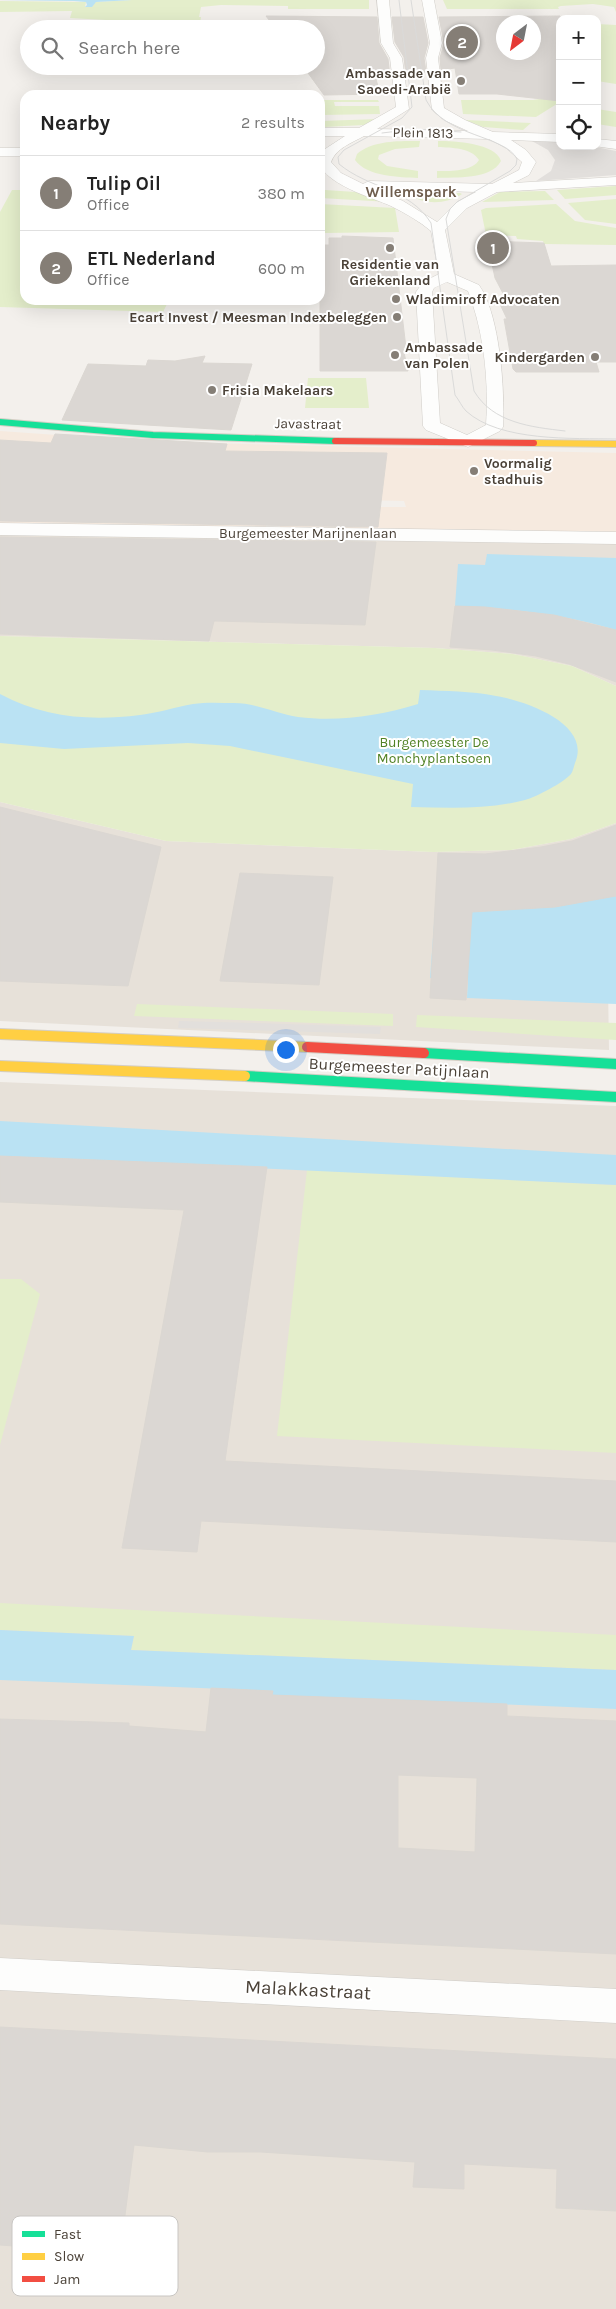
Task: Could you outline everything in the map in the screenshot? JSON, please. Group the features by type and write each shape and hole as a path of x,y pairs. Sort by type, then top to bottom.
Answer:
{"main road":[{"path":"0,410 98,418"},
{"name":"Javastraat","path":"0,422 59,429 155,435 465,432 616,444"},
{"name":"Burgemeester Patijnlaan","path":"0,1034 306,1047 616,1064"},
{"name":"Burgemeester Patijnlaan","path":"0,1066 312,1079 616,1097"}],"street":[{"name":"Plein 1813","path":"325,160 328,154 335,148 403,110 396,58 387,43 383,0"},
{"name":"Plein 1813","path":"325,164 336,176 397,204 438,229 462,205 524,172 529,162 518,150 448,118 438,110 432,58 436,43 428,0"},
{"name":"Plein 1813","path":"325,132 556,138"},
{"path":"601,143 616,145"},
{"path":"0,152 20,152"},
{"name":"Plein 1813","path":"325,185 353,184 430,188 498,187 616,180"},
{"path":"438,229 447,276"},
{"path":"447,276 474,288 479,298 490,351 502,427 465,432 428,426 424,292 428,285 447,276"},
{"name":"Burgemeester Marijnenlaan","path":"0,529 616,538"},
{"name":"Malakkastraat","path":"0,1974 616,2006"}],"shaded area":[{"path":"530,140 556,142 556,150 601,150 601,148 616,151 616,175 536,181 551,171 555,160 548,150"},
{"path":"0,431 157,442 616,453 616,536 280,533 280,525 371,507 406,507 404,501 358,500 268,513 265,533 0,529"},
{"path":"0,529 616,538 616,686 572,666 513,654 435,648 0,636"},
{"path":"0,802 166,841 433,852 511,850 571,839 616,823 616,922 607,922 609,1050 0,1021"},
{"path":"179,1021 381,1027 380,1034 178,1028"},
{"path":"0,1082 616,1106 616,2309 0,2309"}],"green space":[{"path":"132,0 369,0 369,9 288,9 288,6 221,5 201,7 199,17 201,17 201,20 70,18 72,11 0,12 0,1 86,2 85,7 96,2"},
{"path":"443,0 616,0 616,12 614,7 593,4 561,6 558,7 559,9 447,9"},
{"path":"601,24 616,25 616,84 601,82"},
{"path":"556,97 556,104 536,117 463,114 461,100 533,100"},
{"path":"325,100 378,100 379,102 334,102 335,106 379,106 380,114 325,115"},
{"path":"601,110 616,112 616,127 601,125"},
{"path":"379,119 364,125 325,127 325,121"},
{"path":"465,120 531,123 523,130 483,127"},
{"path":"395,141 420,141 419,147 395,149 379,155 378,159 387,166 418,171 418,178 375,173 360,166 355,160 357,154 371,146"},
{"path":"438,141 474,144 491,150 498,155 501,161 489,172 472,176 437,178 437,171 466,169 476,164 479,160 466,150 438,147"},
{"path":"616,186 616,195 565,199 557,190"},
{"path":"12,190 20,190 20,305 166,305 163,312 0,307 0,212"},
{"path":"325,190 371,193 390,202 325,198"},
{"path":"545,191 554,200 482,202 500,192"},
{"path":"408,194 462,194 442,202 428,202"},
{"path":"616,199 616,224 585,220 568,203"},
{"path":"325,204 395,208 399,232 325,233"},
{"path":"556,204 575,221 616,228 616,245 544,244 543,241 517,239 516,236 486,235 481,210 486,208"},
{"path":"308,378 366,378 369,408 305,408"},
{"name":"Burgemeester De Monchyplantsoen","path":"0,636 435,648 513,654 572,666 616,686 616,823 571,839 511,850 433,852 166,841 0,802"},
{"path":"137,1004 393,1014 393,1026 134,1016"},
{"path":"417,1015 616,1023 616,1040 416,1027"},
{"path":"307,1170 616,1185 616,1453 277,1436"},
{"path":"0,1279 21,1279 40,1294 0,1445"},
{"path":"0,1603 616,1635 616,1670 131,1650 134,1636 0,1630"}],"water":[{"path":"0,0 132,0 96,2 92,7 85,7 87,5 86,2"},
{"path":"487,554 616,558 616,630 596,624 536,613 496,608 455,606 458,564 485,565"},
{"path":"420,690 468,692 496,696 539,709 565,726 574,737 578,749 572,773 542,793 511,803 468,808 411,807 413,784 230,746 188,743 64,749 0,743 0,694 34,708 68,716 121,717 153,713 193,704 242,703 298,717 328,719 373,715 418,704"},
{"path":"616,895 616,1004 467,998 468,979 430,978 435,910"},
{"path":"0,1121 616,1155 616,1185 0,1156"},
{"path":"0,1630 134,1636 131,1650 616,1670 616,1709 272,1695 273,1691 0,1680"}],"building":[{"path":"266,16 377,17 379,43 388,59 390,77 376,79 380,94 325,95 325,90 320,90 310,75 325,75 325,20 269,20"},
{"path":"541,16 556,16 556,101 497,94 459,94 455,68 441,70 440,58 444,43 439,17 496,17 496,60 541,60"},
{"path":"392,17 423,17 428,43 424,58 426,72 406,75 404,57 395,42"},
{"path":"342,236 393,238 406,348 403,348 408,371 320,371 320,305 325,305 325,245 329,245 329,238 342,238"},
{"path":"487,241 544,243 551,266 616,265 616,362 596,362 599,372 516,372 513,369 504,319 507,319 499,302 507,301 495,278"},
{"path":"205,356 202,363 252,364 231,430 62,420 88,364 146,366 148,360 175,361"},
{"path":"55,434 227,444 225,451 387,453 378,527 0,521 0,440 51,443"},
{"path":"0,537 376,542 365,625 214,621 209,641 0,634"},
{"path":"455,606 485,607 554,615 616,630 616,682 569,664 536,656 450,647"},
{"path":"0,807 161,847 128,986 0,981"},
{"path":"616,825 616,896 555,907 472,912 466,1000 430,998 438,853 485,854 541,847 572,841"},
{"path":"240,873 333,877 319,985 220,981"},
{"path":"0,1156 267,1167 225,1461 616,1481 616,1542 201,1521 197,1552 122,1548 184,1210 0,1202"},
{"path":"211,1688 273,1691 272,1695 507,1704 507,1716 616,1721 616,1954 0,1924 0,1719 129,1723 129,1726 206,1732","holes":["398,1775 477,1778 475,1852 398,1848"]},
{"path":"0,2027 616,2059 616,2211 556,2208 557,2169 464,2164 464,2189 413,2187 415,2162 261,2152 208,2152 134,2145 125,2216 12,2216 12,2246 0,2245"}],"tram line":[{"path":"399,0 412,107 402,118 344,150 338,157 339,164 363,179 412,203 422,211 431,223 455,395 466,411 480,421 517,433 559,438 616,439"},
{"path":"411,0 426,100 435,112 447,121 460,129 500,145 510,151 517,159 516,165 510,171 457,202 450,209 446,219 474,391 482,402 502,417 539,428 565,431"},
{"path":"382,133 415,129 461,132"}],"traffic: fast":[{"path":"0,422 153,435 335,441"},
{"path":"424,1053 616,1064"},
{"path":"245,1076 616,1097"}],"traffic: slow":[{"path":"534,443 616,444"},
{"path":"0,1034 307,1047"},
{"path":"0,1066 245,1076"}],"traffic: jam":[{"path":"335,441 534,443"},
{"path":"307,1047 424,1053"}],"place":[{"name":"ETL Nederland","path":"462,42"},
{"name":"Ambassade van Saoedi-Arabië","path":"461,81"},
{"name":"Residentie van Griekenland","path":"390,248"},
{"name":"Tulip Oil","path":"493,248"},
{"name":"Wladimiroff Advocaten","path":"396,299"},
{"name":"Ecart Invest / Meesman Indexbeleggen","path":"397,317"},
{"name":"Ambassade van Polen","path":"395,355"},
{"name":"Kindergarden","path":"595,357"},
{"name":"Frisia Makelaars","path":"212,390"},
{"name":"Voormalig stadhuis","path":"474,471"}],"district":[{"name":"Willemspark","path":"411,192"}]}
